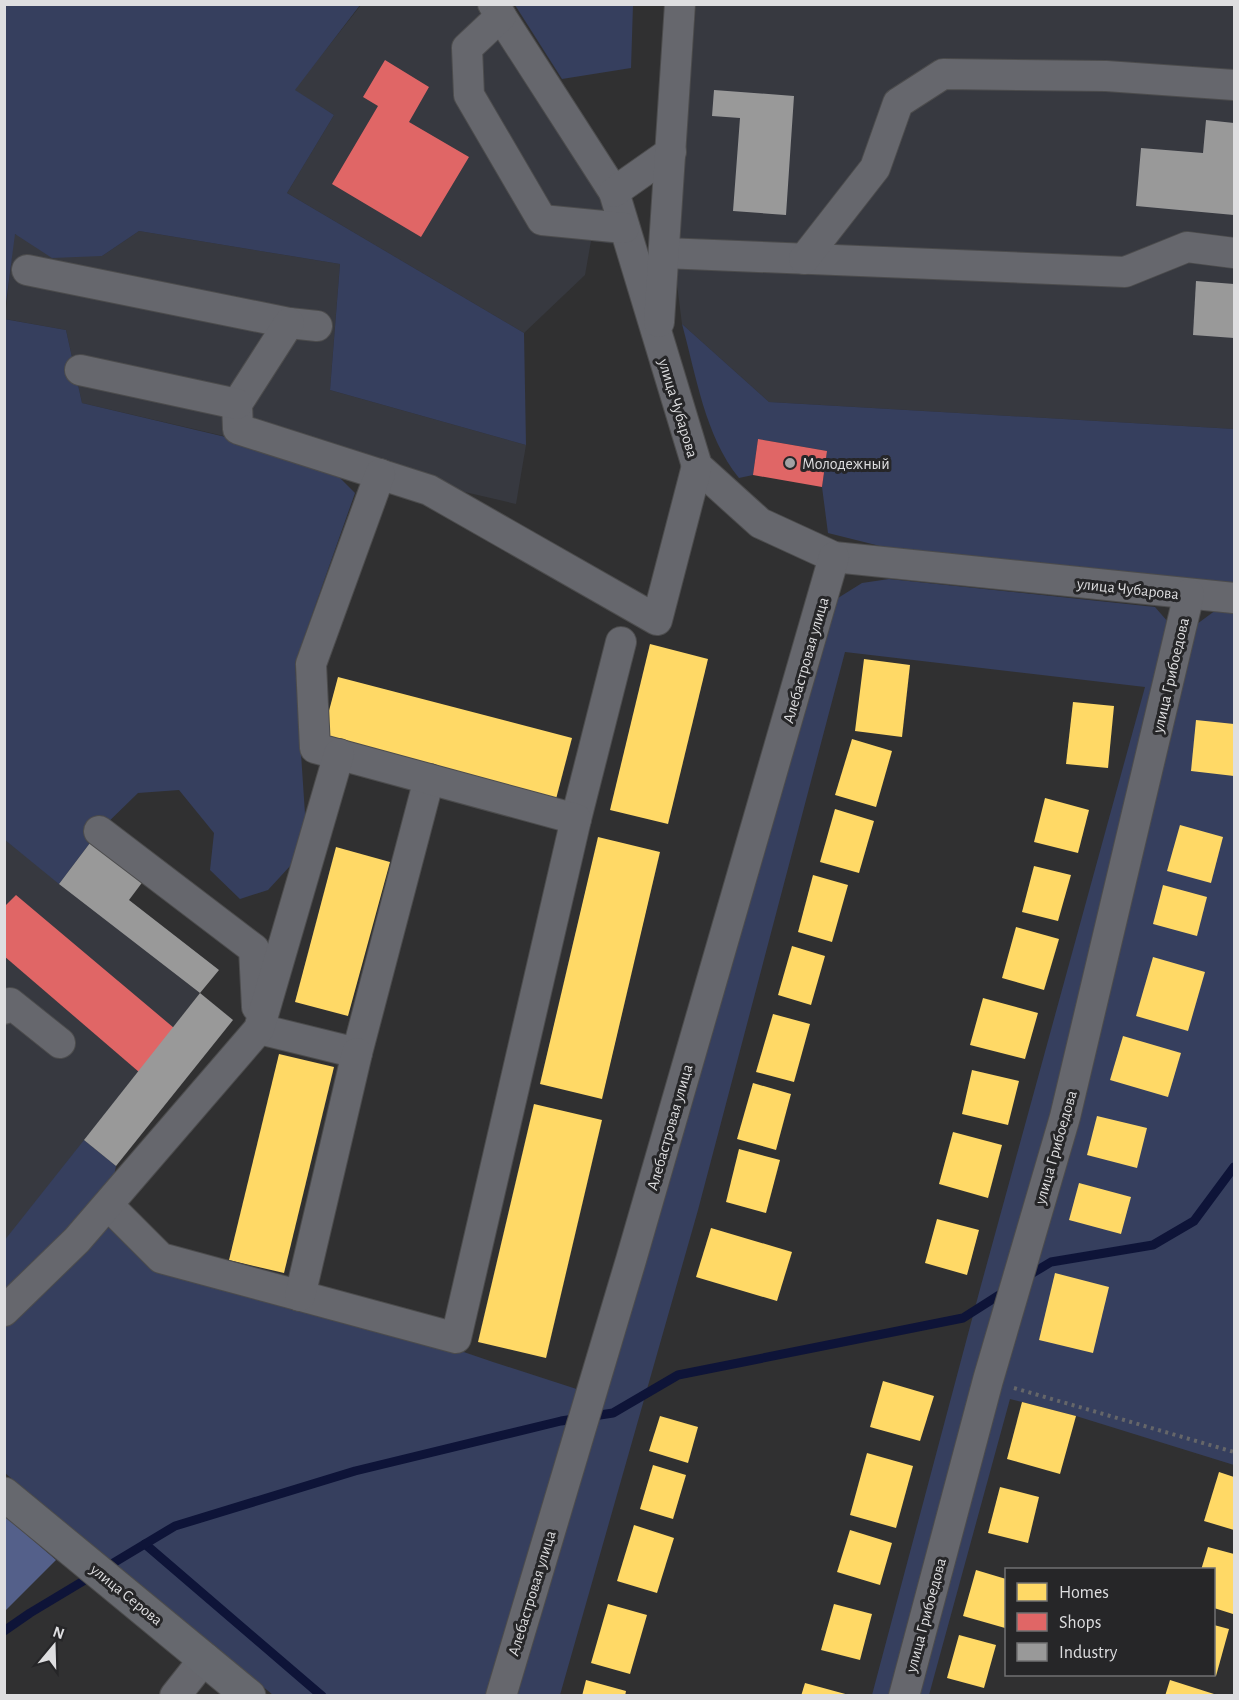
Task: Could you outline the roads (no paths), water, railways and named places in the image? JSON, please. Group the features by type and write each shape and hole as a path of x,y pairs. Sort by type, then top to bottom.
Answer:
{"main road":[{"name":"улица Серова","path":"4,1494 249,1695"}],"street":[{"path":"658,340 680,4"},
{"path":"497,10 467,48 469,94 542,220 624,228"},
{"name":"улица Чубарова","path":"497,10 614,192 697,466 760,523 834,557 1234,598"},
{"path":"804,259 875,168 898,103 943,74 1106,76 1234,85"},
{"path":"614,192 671,152"},
{"path":"664,254 1125,272 1187,248 1234,253"},
{"path":"27,270 303,325 237,404 238,429 429,490 657,620 697,466"},
{"path":"80,370 237,404"},
{"path":"380,474 311,664 315,748 576,819"},
{"name":"Алебастровая улица","path":"501,1695 631,1260 834,557"},
{"name":"улица Грибоедова","path":"904,1695 988,1380 1065,1117 1189,594"},
{"path":"108,1205 161,1258 456,1338 576,819 621,642"},
{"path":"4,1311 77,1240 259,1029 339,754"},
{"path":"300,1296 357,1053 429,779"},
{"path":"99,831 254,949 259,1029"},
{"path":"4,1010 10,1003 60,1043"},
{"path":"259,1029 357,1053"},
{"path":"175,1695 205,1658"}],"waterway":[{"path":"1026,1277 1051,1262 1153,1245 1194,1221 1234,1167"},
{"path":"4,1631 175,1526 355,1471 561,1421 613,1413 678,1375 963,1318 1007,1290"},
{"path":"145,1544 322,1696"}],"place":[{"name":"Молодежный","path":"790,463"}]}
